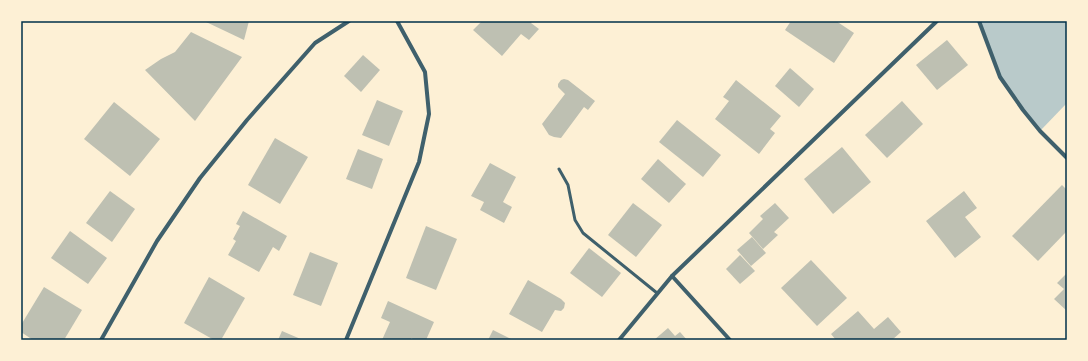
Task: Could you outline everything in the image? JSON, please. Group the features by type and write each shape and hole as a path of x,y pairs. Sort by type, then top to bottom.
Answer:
{"street":[{"path":"101,340 157,241 200,178 247,120 315,43 349,21"},
{"path":"346,340 419,162 429,114 425,72 397,21"},
{"path":"619,340 672,276 937,21"},
{"path":"979,21 1000,77 1040,131 1067,158"},
{"path":"672,276 730,340"}],"lane":[{"path":"559,169 568,185 575,220 583,234 657,293"}],"shaded area":[{"path":"979,21 1067,21 1067,103 1040,131 1000,77"}],"building":[{"path":"204,21 249,21 244,40"},
{"path":"482,21 532,21 531,23 539,29 529,40 521,34 502,56 473,30"},
{"path":"791,21 836,21 854,33 834,63 785,30"},
{"path":"191,32 242,57 195,121 145,70 161,59 175,52"},
{"path":"947,40 968,65 937,90 916,65"},
{"path":"363,55 380,70 361,92 344,76"},
{"path":"790,68 814,89 799,107 775,86"},
{"path":"561,80 568,80 595,101 588,110 584,107 561,138 549,135 542,124 565,94 558,87"},
{"path":"736,80 781,116 770,129 775,133 759,154 715,119 729,101 723,97"},
{"path":"377,100 403,111 389,146 362,135"},
{"path":"902,101 923,124 887,158 865,135"},
{"path":"114,102 160,139 130,176 84,139"},
{"path":"677,120 721,155 703,177 659,142"},
{"path":"275,138 308,157 280,204 248,185"},
{"path":"842,147 871,182 833,214 804,179"},
{"path":"358,149 383,159 372,189 346,179"},
{"path":"658,159 686,184 669,203 641,179"},
{"path":"490,163 516,177 503,202 512,207 504,223 480,210 484,202 471,196"},
{"path":"1062,185 1067,190 1067,231 1038,261 1012,236"},
{"path":"110,191 135,209 112,242 86,223"},
{"path":"964,191 977,208 965,217 981,237 955,258 926,221"},
{"path":"633,203 662,225 636,257 608,235"},
{"path":"775,203 789,218 774,232 778,235 763,249 749,233 763,219 760,216"},
{"path":"243,211 287,236 279,251 273,247 259,272 228,255 236,241 233,239 240,226 236,224"},
{"path":"426,226 457,239 436,290 406,278"},
{"path":"70,231 107,258 88,284 51,258"},
{"path":"752,237 766,253 751,266 737,250"},
{"path":"589,248 621,273 602,297 570,273"},
{"path":"310,252 338,263 321,306 293,295"},
{"path":"740,255 755,271 740,284 726,269"},
{"path":"811,260 847,298 817,326 781,288"},
{"path":"1067,273 1067,311 1054,299 1064,289 1057,283"},
{"path":"209,277 245,298 221,340 214,340 184,323"},
{"path":"528,280 561,299 565,303 564,308 561,311 555,310 542,332 509,314"},
{"path":"44,287 82,310 64,340 33,340 21,332 21,325"},
{"path":"388,301 434,322 426,340 415,340 411,338 411,340 382,340 390,322 381,318"},
{"path":"858,311 874,329 888,317 901,332 892,340 836,340 831,334"},
{"path":"668,328 675,336 680,332 687,340 654,340"},
{"path":"493,330 513,340 488,340"},
{"path":"282,331 303,340 278,340"}]}
